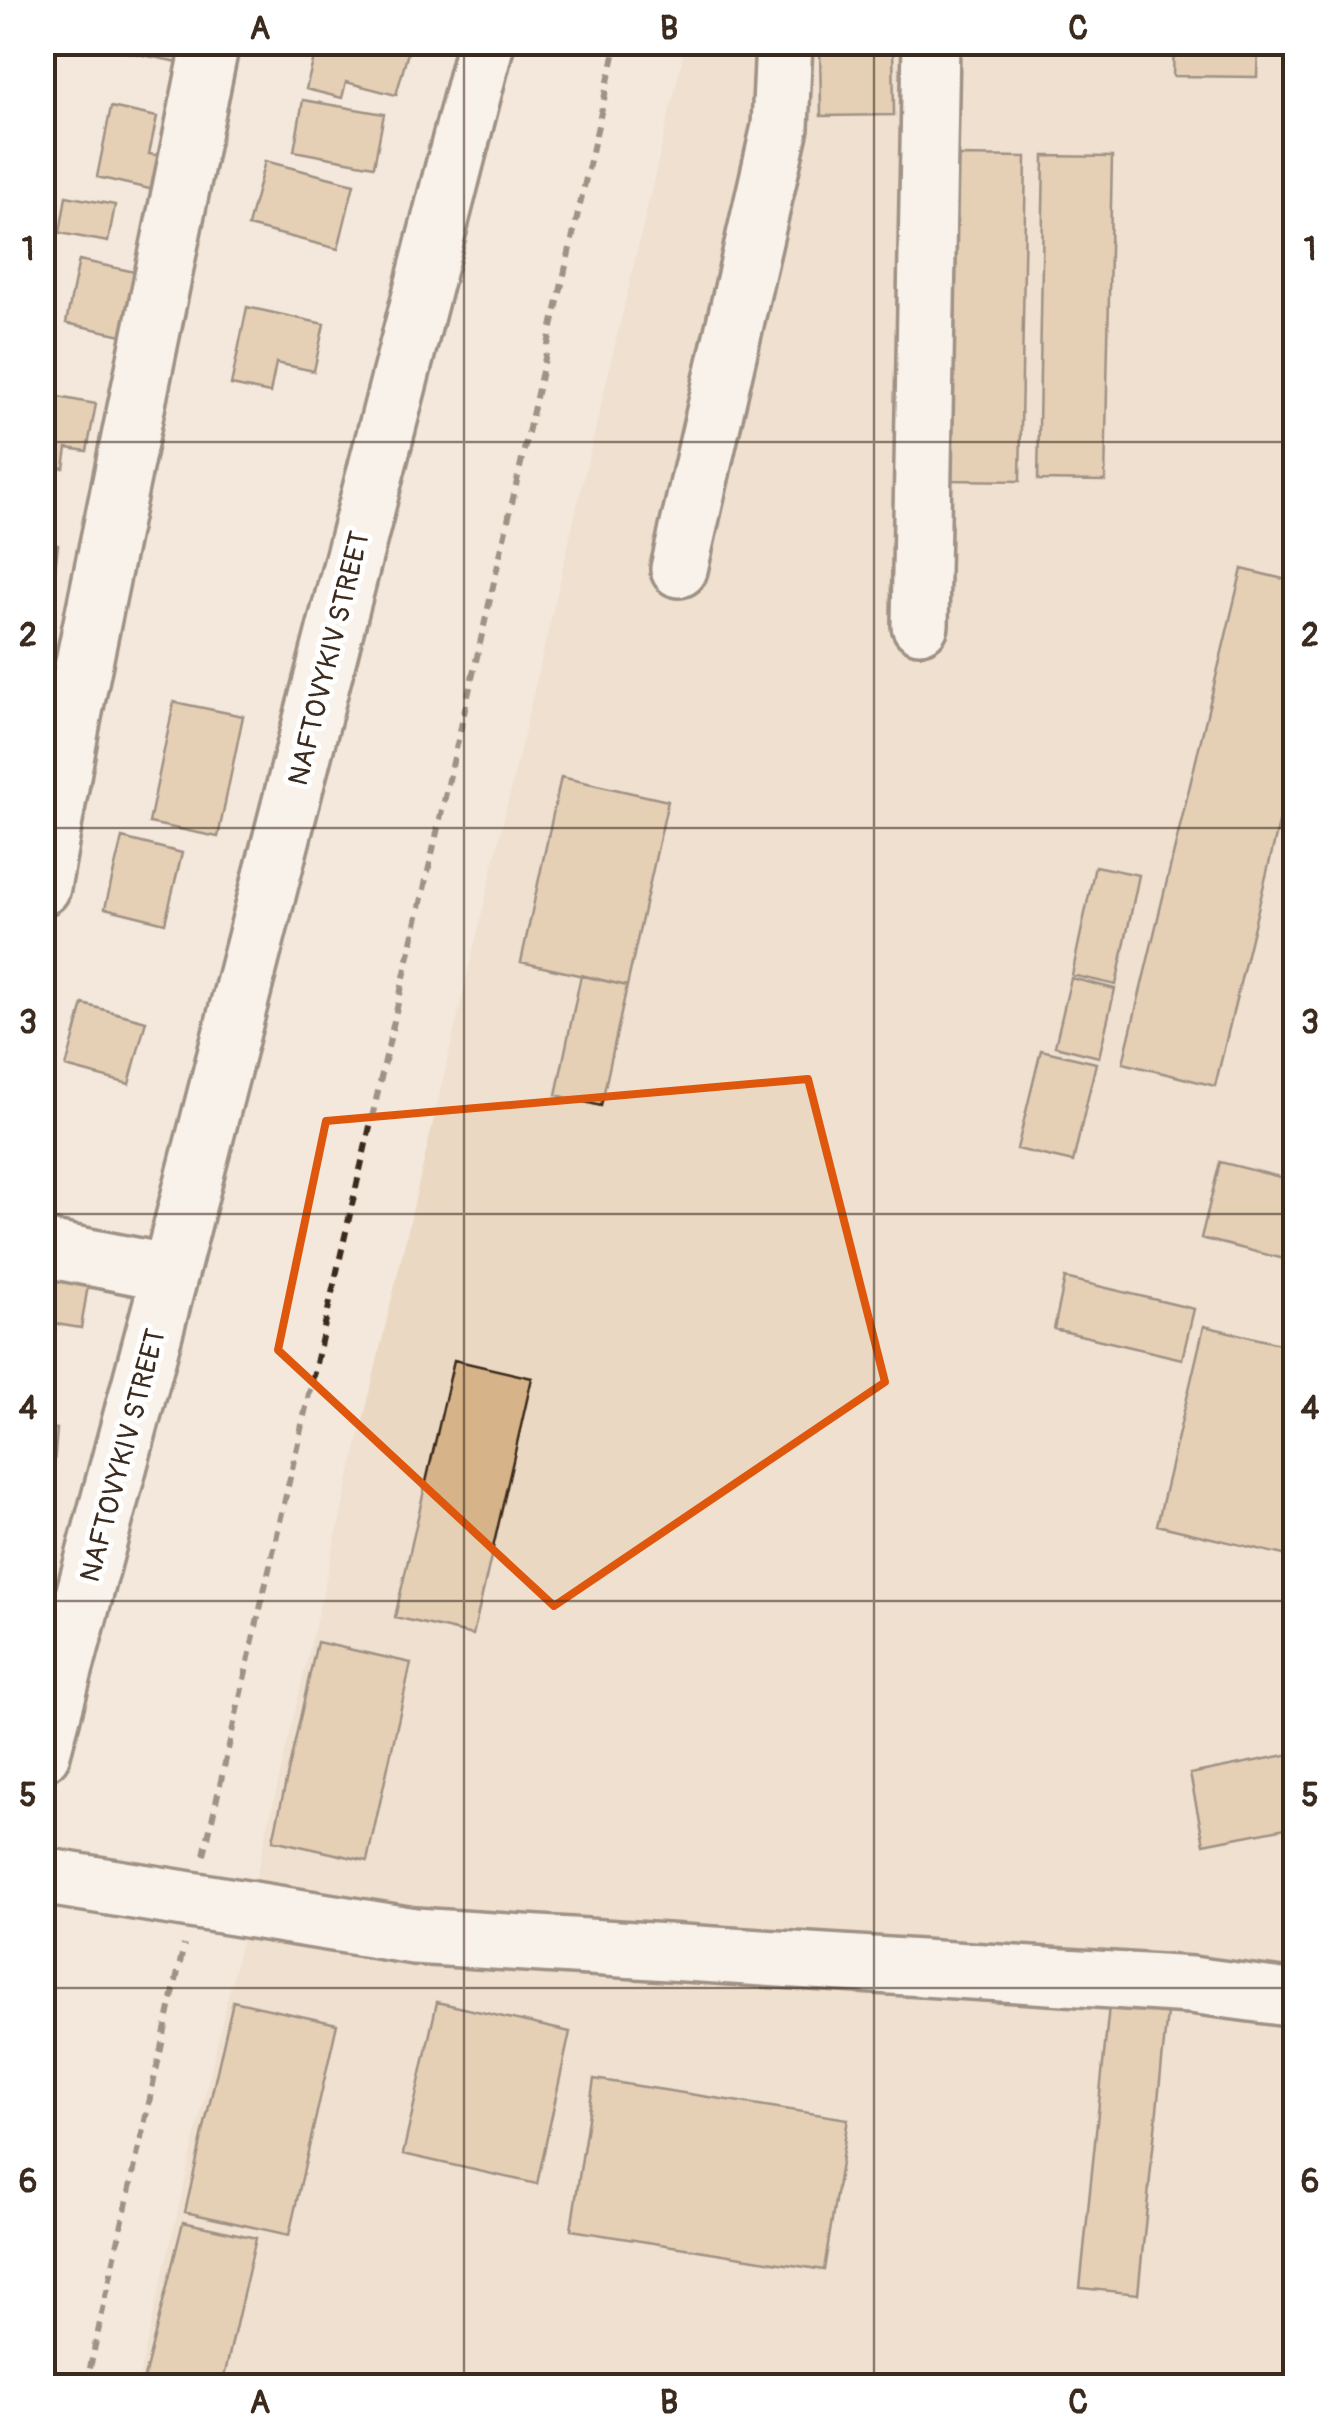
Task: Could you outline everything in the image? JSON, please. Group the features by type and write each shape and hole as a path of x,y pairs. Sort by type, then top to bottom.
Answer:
{"street":[{"path":"42,887 57,723 210,42"},
{"name":"NAFTOVYKIV STREET","path":"42,1753 170,1274 486,42"},
{"path":"679,568 780,127 784,42"},
{"path":"920,626 931,42"},
{"path":"42,1248 170,1274"},
{"path":"42,1876 414,1936 1191,1985 1296,1999"}],"path":[{"path":"86,2386 617,42"}],"highlighted area":[{"path":"808,1079 885,1382 554,1606 278,1350 326,1121"}],"shaded area":[{"path":"686,43 1295,43 1295,2386 137,2386"}],"building":[{"path":"120,42 192,42 188,64 118,50"},
{"path":"318,42 410,45 396,95 346,82 342,98 306,89"},
{"path":"820,42 893,42 894,115 821,116"},
{"path":"1174,42 1258,42 1257,77 1173,76"},
{"path":"303,100 384,114 374,166 294,151"},
{"path":"111,107 157,117 149,154 161,156 154,190 97,177"},
{"path":"958,156 1026,157 1020,481 952,480"},
{"path":"1044,156 1112,157 1105,481 1038,480"},
{"path":"265,161 354,184 338,249 248,226"},
{"path":"66,196 115,205 108,242 60,233"},
{"path":"79,260 135,272 122,335 66,323"},
{"path":"247,307 324,324 314,371 276,363 270,393 231,385"},
{"path":"42,394 96,404 87,451 67,448 64,468 42,464"},
{"path":"42,543 58,545 53,587 42,586"},
{"path":"1242,569 1296,582 1296,753 1215,1086 1123,1063"},
{"path":"174,702 243,716 218,837 149,823"},
{"path":"561,777 668,801 627,986 521,962"},
{"path":"122,838 182,853 165,923 105,908"},
{"path":"1095,866 1139,875 1116,985 1072,975"},
{"path":"581,975 627,986 601,1106 556,1095"},
{"path":"1071,978 1115,989 1099,1057 1055,1046"},
{"path":"83,1004 146,1021 129,1084 66,1067"},
{"path":"1041,1050 1096,1063 1073,1162 1017,1149"},
{"path":"1220,1162 1296,1181 1296,1262 1201,1238"},
{"path":"42,1271 89,1279 81,1328 56,1324 53,1344 42,1342"},
{"path":"1065,1278 1194,1309 1182,1359 1054,1329"},
{"path":"1204,1326 1296,1348 1296,1558 1157,1525"},
{"path":"454,1360 532,1378 473,1635 395,1617"},
{"path":"42,1428 57,1429 53,1477 42,1476"},
{"path":"317,1642 411,1663 367,1861 273,1840"},
{"path":"1296,1753 1296,1826 1204,1844 1190,1774"},
{"path":"233,2001 337,2024 289,2235 185,2212"},
{"path":"437,2002 570,2032 537,2184 403,2154"},
{"path":"1109,2006 1167,2013 1138,2294 1080,2288"},
{"path":"594,2079 848,2119 824,2270 571,2230"},
{"path":"183,2222 256,2238 222,2386 142,2386"}]}
